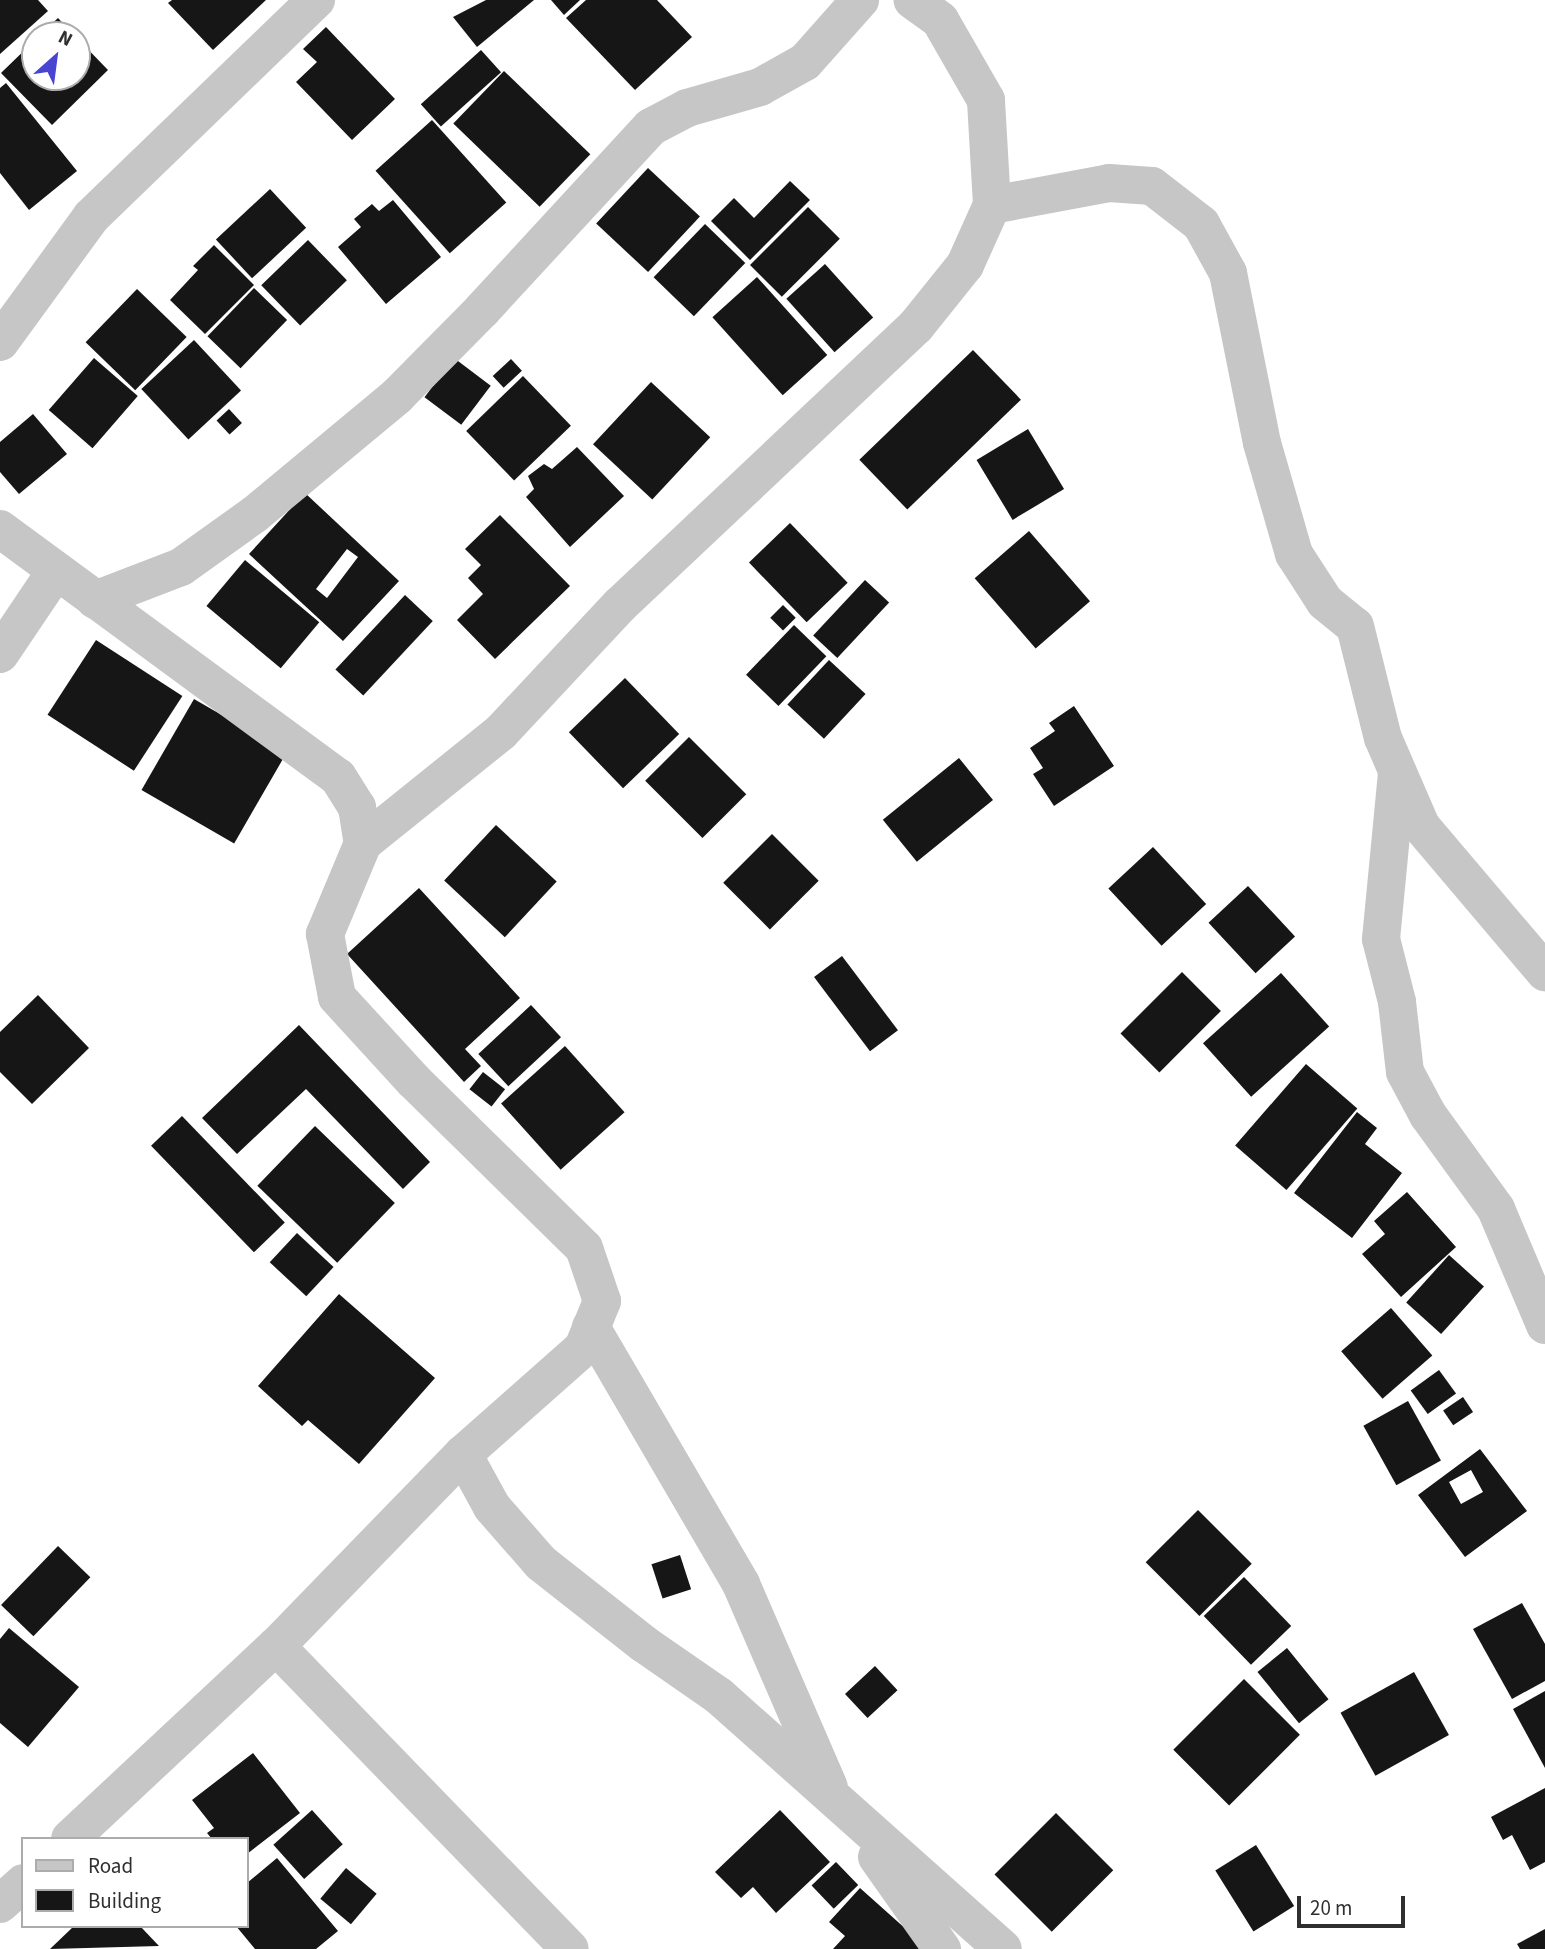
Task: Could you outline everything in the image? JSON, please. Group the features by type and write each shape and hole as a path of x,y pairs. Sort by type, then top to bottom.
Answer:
{"street":[{"path":"0,342 91,216 316,0"},
{"path":"95,600 181,566 255,514 397,396 482,310 650,127 687,108 760,87 804,62 860,0"},
{"path":"72,1837 276,1646 463,1454 583,1349 602,1301 584,1248 414,1081 337,996 325,934 363,843 500,732 620,606 916,326 965,265 992,205 986,100 940,20 912,0"},
{"path":"992,205 1109,183 1152,186 1201,224 1228,273 1262,443 1294,554 1325,602 1355,626 1383,738 1421,826 1545,972"},
{"path":"0,530 338,777 357,807 363,843"},
{"path":"0,654 55,572"},
{"path":"1398,771 1381,939 1397,1002 1405,1072 1428,1115 1496,1209 1545,1325"},
{"path":"591,1327 741,1584 834,1797 942,1949"},
{"path":"463,1454 492,1507 541,1563 643,1644 719,1696 1003,1949"},
{"path":"276,1646 570,1949"},
{"path":"0,1904 21,1885"}],"building":[{"path":"0,0 38,0 48,11 37,21 21,21 21,35 0,54"},
{"path":"172,0 266,0 213,50 168,3"},
{"path":"486,0 534,0 477,47 453,17"},
{"path":"551,0 580,0 564,15"},
{"path":"586,0 657,0 692,37 635,90 566,18"},
{"path":"326,27 395,99 352,140 296,82 317,62 303,49"},
{"path":"481,50 501,72 441,126 421,104"},
{"path":"91,52 108,70 91,87"},
{"path":"21,54 21,91 87,91 52,125 1,73"},
{"path":"504,71 590,154 540,207 453,124"},
{"path":"6,83 77,171 29,210 0,173 0,88"},
{"path":"432,120 506,202 450,253 376,171"},
{"path":"648,168 700,216 648,272 596,224"},
{"path":"790,181 810,200 750,260 711,221 734,198 754,218"},
{"path":"270,189 306,228 252,278 216,239"},
{"path":"393,200 441,257 386,304 338,247 361,227 354,219 372,204 379,211"},
{"path":"808,207 840,239 782,297 750,265"},
{"path":"705,224 745,263 694,316 654,277"},
{"path":"308,240 347,280 300,325 261,285"},
{"path":"214,245 254,285 205,334 170,300 198,270 193,266"},
{"path":"825,264 873,318 835,352 786,299"},
{"path":"757,277 827,355 783,395 712,317"},
{"path":"254,288 287,320 241,368 207,336"},
{"path":"137,289 187,337 135,390 86,342"},
{"path":"194,340 241,390 188,440 141,389"},
{"path":"973,350 1021,400 907,509 859,460"},
{"path":"94,358 138,396 93,448 49,410"},
{"path":"454,358 491,386 461,425 425,397"},
{"path":"511,359 522,371 504,388 493,376"},
{"path":"523,376 571,426 514,481 466,431"},
{"path":"651,382 710,437 652,499 593,444"},
{"path":"229,409 242,423 230,434 217,421"},
{"path":"33,414 67,454 19,494 0,472 0,442"},
{"path":"1028,429 1064,489 1013,520 977,460"},
{"path":"577,447 624,496 570,547 526,497 534,489 528,476 544,464 552,469"},
{"path":"305,493 399,581 343,641 249,554","holes":["347,549 358,557 327,598 316,589"]},
{"path":"500,515 570,586 495,659 457,620 483,594 468,578 481,565 465,549"},
{"path":"790,523 848,583 807,622 749,563"},
{"path":"1029,531 1090,601 1036,648 975,578"},
{"path":"245,560 319,622 281,668 206,606"},
{"path":"865,580 889,603 837,658 813,636"},
{"path":"405,595 433,621 363,696 335,670"},
{"path":"783,605 796,618 783,630 770,618"},
{"path":"794,625 826,656 778,706 746,675"},
{"path":"96,640 182,696 134,771 48,715"},
{"path":"829,660 866,694 824,739 787,705"},
{"path":"625,678 679,734 623,788 569,732"},
{"path":"194,699 287,752 234,843 142,790"},
{"path":"1074,706 1114,766 1054,806 1033,774 1043,768 1030,748 1055,731 1049,723"},
{"path":"689,737 746,794 702,838 645,781"},
{"path":"959,758 993,800 917,862 883,820"},
{"path":"496,825 557,882 505,937 444,881"},
{"path":"772,834 819,881 770,929 723,883"},
{"path":"1153,847 1206,904 1162,946 1108,889"},
{"path":"1248,886 1295,936 1256,973 1209,923"},
{"path":"419,888 520,998 465,1049 481,1066 464,1082 347,954"},
{"path":"842,956 898,1030 870,1051 814,977"},
{"path":"1182,972 1221,1011 1159,1072 1120,1034"},
{"path":"1281,973 1329,1027 1251,1097 1203,1043"},
{"path":"38,995 89,1048 32,1104 0,1072 0,1032"},
{"path":"531,1005 561,1037 508,1086 478,1054"},
{"path":"299,1025 430,1162 403,1189 306,1089 237,1154 202,1118"},
{"path":"565,1046 625,1112 561,1170 501,1104"},
{"path":"1306,1064 1357,1109 1286,1190 1235,1146"},
{"path":"483,1072 505,1089 492,1107 469,1089"},
{"path":"1357,1112 1377,1128 1365,1144 1402,1173 1352,1238 1294,1193"},
{"path":"182,1116 285,1222 254,1252 151,1146"},
{"path":"315,1126 395,1203 337,1263 257,1186"},
{"path":"1407,1192 1456,1247 1401,1297 1362,1254 1385,1234 1374,1221"},
{"path":"297,1233 334,1267 306,1296 270,1262"},
{"path":"1449,1255 1484,1286 1441,1334 1406,1303"},
{"path":"339,1294 435,1378 359,1464 308,1420 302,1426 258,1386"},
{"path":"1391,1308 1432,1356 1383,1399 1341,1351"},
{"path":"1439,1370 1456,1393 1428,1414 1411,1391"},
{"path":"1463,1397 1473,1412 1453,1425 1443,1410"},
{"path":"1408,1401 1441,1460 1396,1485 1363,1426"},
{"path":"1480,1449 1527,1511 1465,1557 1418,1495","holes":["1471,1470 1483,1492 1461,1504 1449,1482"]},
{"path":"1198,1510 1252,1564 1199,1616 1146,1562"},
{"path":"58,1546 90,1577 33,1636 1,1605"},
{"path":"680,1555 691,1589 663,1599 651,1564"},
{"path":"1244,1577 1291,1626 1251,1665 1204,1616"},
{"path":"1522,1603 1545,1644 1545,1681 1512,1699 1473,1629"},
{"path":"9,1628 79,1687 28,1747 0,1723 0,1639"},
{"path":"1287,1648 1329,1699 1299,1723 1257,1672"},
{"path":"875,1666 898,1690 868,1718 845,1694"},
{"path":"1414,1672 1449,1735 1375,1776 1341,1713"},
{"path":"1244,1679 1300,1735 1229,1806 1173,1750"},
{"path":"1545,1691 1545,1768 1513,1709"},
{"path":"253,1753 300,1813 248,1853 248,1837 210,1837 207,1833 214,1828 192,1800"},
{"path":"1545,1788 1545,1862 1530,1870 1512,1835 1503,1840 1491,1817"},
{"path":"312,1810 343,1844 304,1879 273,1845"},
{"path":"780,1810 830,1862 776,1913 753,1887 741,1898 715,1872"},
{"path":"1056,1813 1113,1870 1052,1932 994,1875"},
{"path":"1256,1845 1294,1906 1253,1931 1215,1870"},
{"path":"277,1858 338,1931 316,1949 255,1949 238,1928 248,1928 248,1882"},
{"path":"836,1862 858,1885 834,1909 812,1886"},
{"path":"346,1868 377,1894 351,1924 320,1899"},
{"path":"860,1888 926,1947 833,1949 845,1936 829,1922"},
{"path":"72,1928 142,1928 159,1946 50,1949"},
{"path":"1545,1929 1545,1949 1520,1949 1517,1944"}]}
